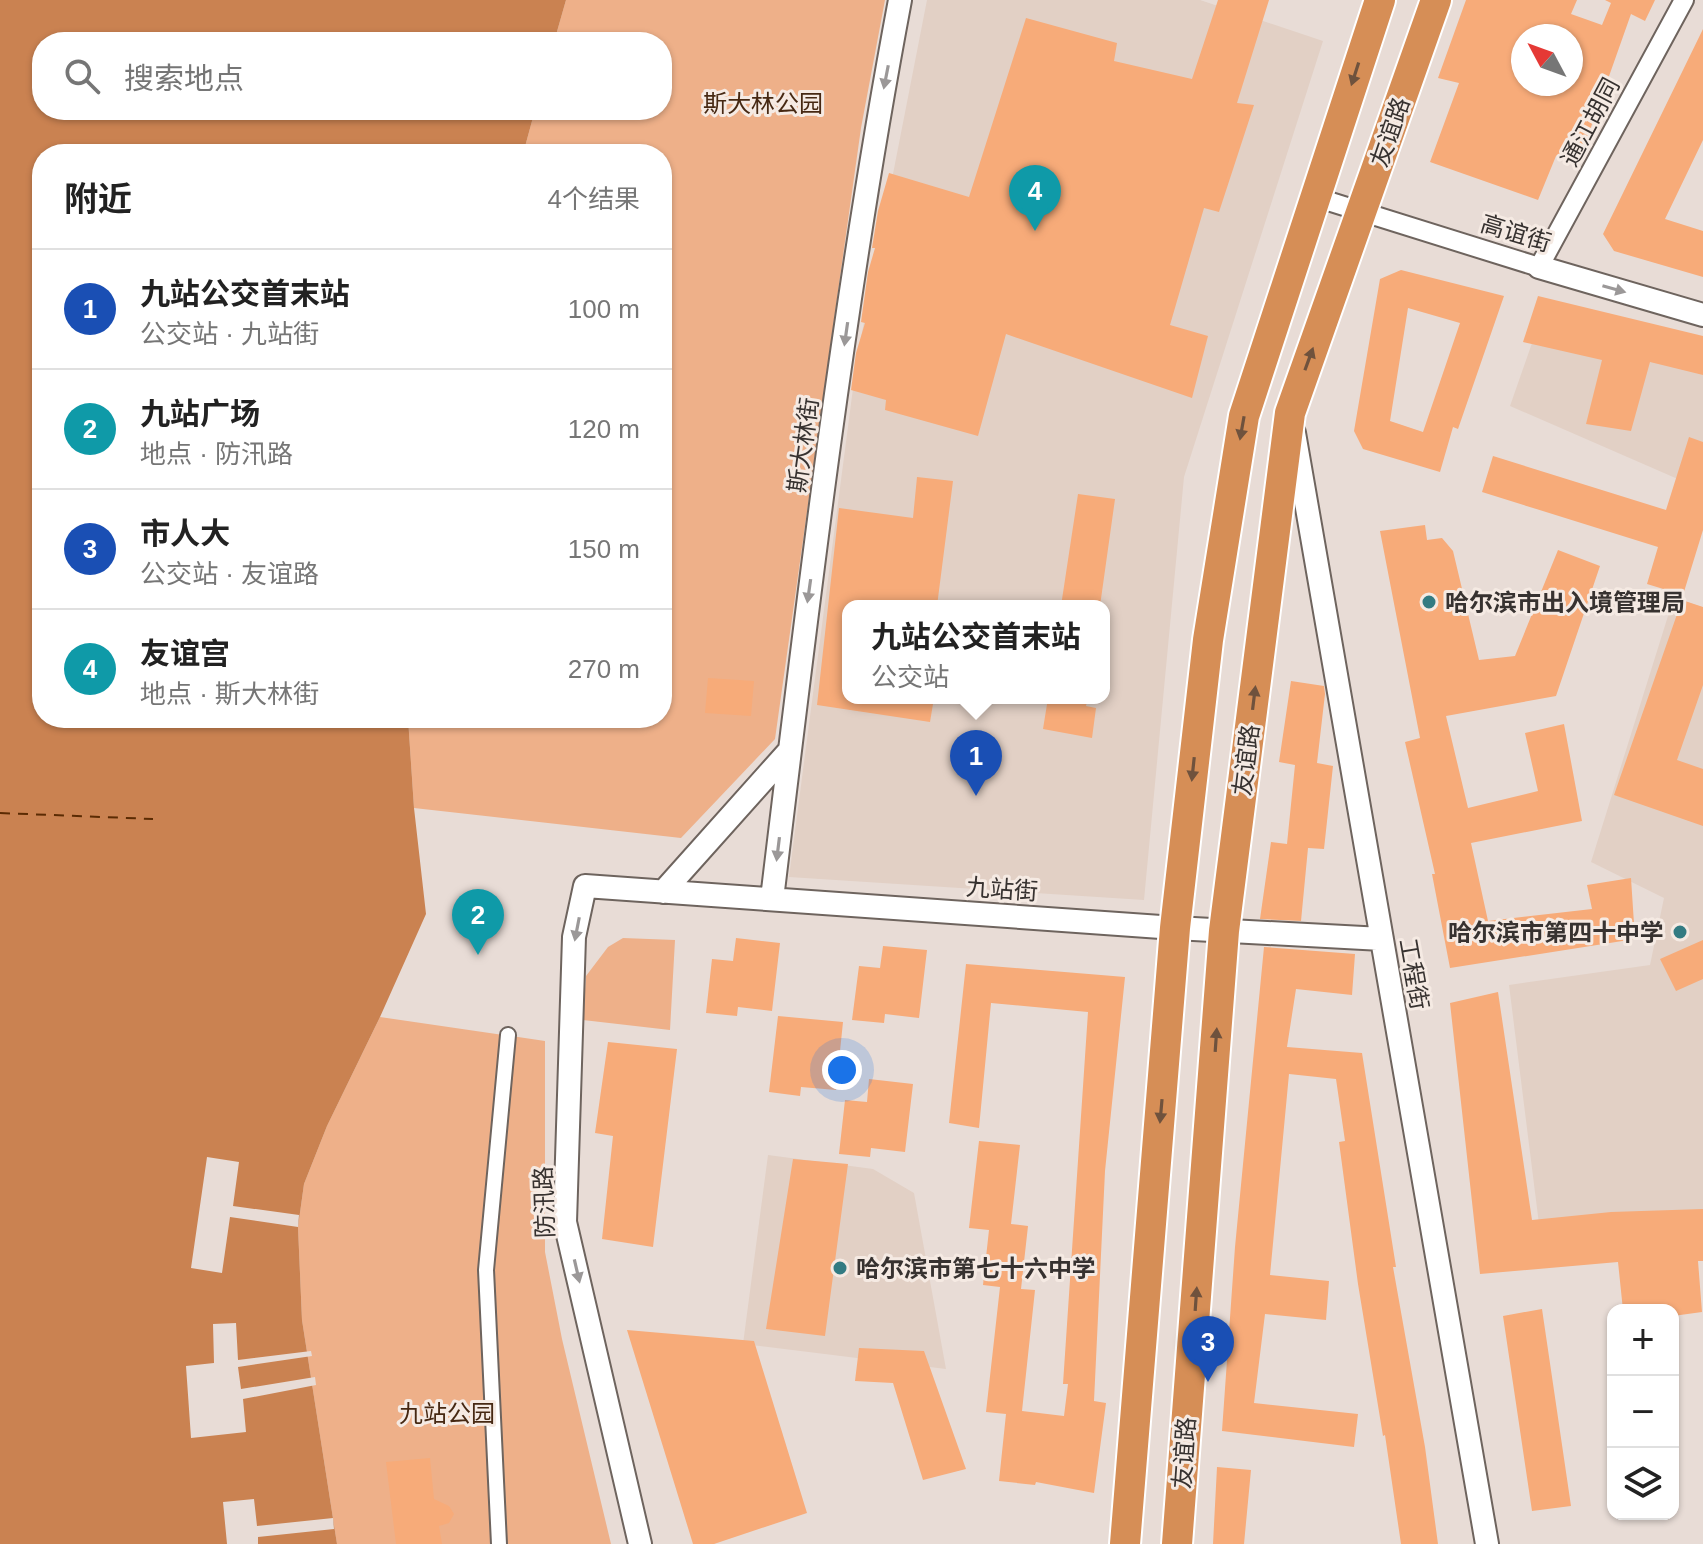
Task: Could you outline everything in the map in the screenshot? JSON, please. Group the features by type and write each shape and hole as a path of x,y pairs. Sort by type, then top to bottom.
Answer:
{"highway":[{"path":"1125,1544 1175,928 1208,640 1244,416 1380,0"},
{"name":"友谊路","path":"1177,1544 1224,931 1290,413 1436,0"}],"street":[{"name":"斯大林街","path":"772,899 808,595 872,152 900,0"},
{"name":"通江胡同","path":"1539,267 1684,0"},
{"name":"高谊街","path":"1315,197 1703,315"},
{"name":"工程街","path":"1290,413 1487,1544"},
{"path":"663,892 790,750"},
{"name":"防汛路","path":"619,889 585,886 574,937 565,1222 640,1544"},
{"name":"九站街","path":"619,889 1175,928 1382,939"},
{"path":"499,1544 486,1270 508,1035"}],"shaded area":[{"path":"0,0 566,0 557,32 32,32 32,120 532,120 526,144 32,144 32,728 409,728 426,914 327,1126 304,1184 298,1227 302,1320 337,1544 0,1544"},
{"path":"927,0 1200,0 1323,41 1184,477 1144,900 789,877 857,358"},
{"path":"1547,300 1703,338 1703,490 1510,406"},
{"name":"哈尔滨市第四十中学","path":"1673,600 1703,609 1703,1215 1540,1232 1509,985 1650,965 1664,898 1591,862"},
{"name":"哈尔滨市第七十六中学","path":"768,1155 873,1169 914,1193 946,1369 743,1344"}],"green space":[{"name":"斯大林公园","path":"566,0 885,0 861,128 775,739 681,838 414,808 409,728 672,728 672,144 526,144 532,120 672,120 672,32 557,32"},
{"path":"623,938 675,940 670,1030 583,1020 586,976 608,947"},
{"name":"九站公园","path":"380,1017 545,1041 545,1252 562,1339 611,1544 337,1544 302,1320 298,1227 304,1184 327,1126"}],"pier":[{"path":"207,1157 239,1162 233,1206 299,1215 298,1227 230,1217 222,1273 191,1268"},
{"path":"236,1323 238,1360 311,1351 312,1356 238,1367 241,1389 315,1377 316,1385 243,1399 246,1432 191,1438 186,1366 214,1363 213,1324"},
{"path":"254,1499 257,1526 333,1518 334,1529 258,1537 258,1544 227,1544 223,1502"}],"building":[{"path":"1218,0 1269,0 1237,103 1254,105 1219,212 1204,208 1170,325 1208,336 1192,398 1006,334 978,436 885,410 886,400 851,390 856,353 865,323 861,322 868,272 875,248 872,248 878,211 889,173 969,197 1026,18 1117,43 1114,61 1192,79"},
{"path":"1466,0 1577,0 1571,14 1602,25 1611,3 1605,0 1655,0 1645,21 1631,14 1579,161 1556,156 1538,200 1430,162 1459,83 1438,78"},
{"path":"1703,29 1703,140 1665,219 1703,231 1703,277 1614,251 1603,234"},
{"path":"1401,270 1504,296 1458,429 1453,427 1440,472 1363,449 1354,431 1380,279","holes":["1408,308 1460,323 1423,432 1390,421"]},
{"path":"1538,296 1703,336 1703,375 1650,362 1631,431 1586,424 1602,360 1523,342"},
{"path":"1689,437 1703,442 1703,530 1683,595 1647,584 1658,547 1482,492 1493,456 1666,510"},
{"path":"917,477 953,481 938,600 842,600 842,704 933,704 930,722 817,705 839,508 913,518"},
{"path":"1078,494 1115,499 1101,600 1062,600"},
{"path":"1425,525 1427,540 1442,538 1453,551 1479,660 1515,656 1558,550 1600,566 1556,696 1446,716 1468,808 1538,791 1525,733 1564,724 1582,821 1471,843 1488,921 1592,909 1587,885 1631,878 1635,939 1450,968 1432,874 1435,874 1405,742 1420,738 1380,531"},
{"path":"1682,600 1703,607 1703,685 1677,760 1703,769 1703,826 1614,795"},
{"path":"708,678 754,681 751,716 705,713"},
{"path":"1291,681 1324,686 1317,763 1333,766 1324,849 1308,848 1301,921 1260,919 1271,842 1287,844 1295,765 1279,762"},
{"path":"1047,704 1086,704 1096,708 1092,738 1043,729"},
{"path":"736,938 780,943 772,1011 738,1007 737,1016 706,1013 712,959 733,961"},
{"path":"1703,940 1703,979 1676,991 1660,959"},
{"path":"883,946 927,950 919,1018 885,1014 884,1023 852,1020 859,966 880,968"},
{"path":"1264,947 1355,954 1352,995 1296,989 1287,1047 1362,1053 1438,1544 1401,1544 1358,1284 1339,1142 1345,1141 1336,1079 1289,1074 1270,1275 1329,1281 1326,1320 1265,1314 1254,1403 1358,1414 1354,1447 1222,1431 1235,1247"},
{"path":"966,964 1125,977 1105,1171 1094,1401 1106,1403 1094,1493 1036,1482 1035,1485 999,1481 1006,1414 986,1412 1000,1287 983,1285 989,1230 969,1228 979,1141 1020,1145 1011,1224 1028,1226 1021,1289 1035,1290 1022,1411 1064,1416 1068,1384 1063,1384 1088,1012 991,1003 979,1128 949,1123"},
{"path":"1498,992 1532,1220 1611,1212 1703,1209 1703,1261 1698,1261 1702,1312 1679,1315 1679,1304 1622,1304 1618,1262 1480,1274 1450,1003"},
{"path":"778,1016 843,1022 836,1090 801,1087 800,1096 769,1092"},
{"path":"608,1042 677,1049 653,1247 602,1239 613,1136 595,1133"},
{"path":"869,1079 913,1084 905,1152 871,1148 870,1157 839,1154 845,1100 867,1102"},
{"path":"793,1159 848,1164 825,1336 766,1329"},
{"path":"1542,1309 1571,1506 1532,1511 1503,1316"},
{"path":"627,1330 754,1341 807,1513 714,1544 693,1544"},
{"path":"859,1348 924,1351 966,1469 923,1480 893,1383 855,1381"},
{"path":"430,1458 434,1499 449,1506 454,1514 449,1523 439,1526 442,1544 396,1544 386,1462"},
{"path":"1217,1467 1251,1470 1244,1544 1213,1544"}],"ferry route":[{"path":"0,813 153,819"}],"place":[{"name":"友谊宫","path":"1035,231"},
{"name":"哈尔滨市出入境管理局","path":"1429,602"},
{"name":"九站公交首末站","path":"976,796"},
{"name":"哈尔滨市第四十中学","path":"1680,932"},
{"name":"九站广场","path":"478,955"},
{"name":"哈尔滨市第七十六中学","path":"840,1268"},
{"name":"市人大","path":"1208,1382"}]}
